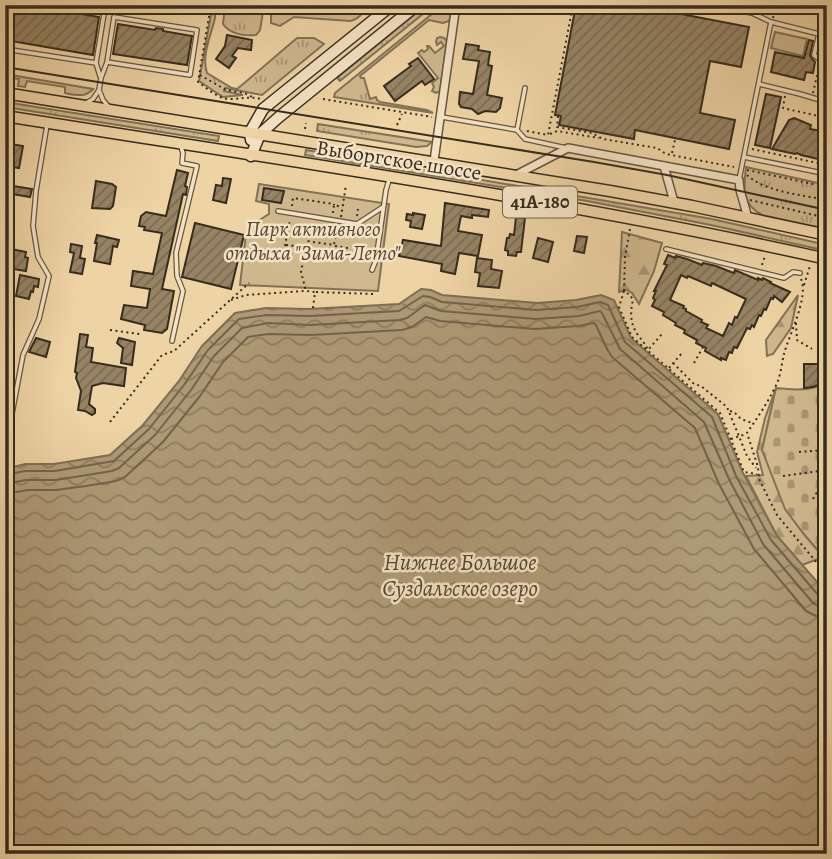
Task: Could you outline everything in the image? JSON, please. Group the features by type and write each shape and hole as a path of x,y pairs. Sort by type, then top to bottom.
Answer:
{"main road":[{"path":"255,133 284,113 417,5"},
{"path":"251,156 263,108 385,7"},
{"name":"Выборгское шоссе","path":"5,93 674,202 827,235"},
{"name":"Выборгское шоссе","path":"5,116 627,217 827,259"}],"street":[{"path":"433,161 456,5"},
{"path":"516,175 568,148 739,180 748,218"},
{"path":"664,166 674,202"}],"lane":[{"path":"85,5 104,14 96,63 101,78"},
{"path":"713,5 752,13 771,22 827,36"},
{"path":"82,105 93,99 99,90 107,62 114,18 197,30 190,75 107,62"},
{"path":"739,180 771,22"},
{"path":"819,34 814,55 827,60"},
{"path":"5,49 96,63"},
{"path":"759,84 827,102"},
{"path":"517,130 525,88"},
{"path":"99,90 112,110"},
{"path":"440,118 517,130 525,139 568,148"},
{"path":"8,435 23,355 39,318 49,276 38,257 33,226 47,123"},
{"path":"172,341 183,291 177,276 176,253 197,166 182,163 181,145"},
{"path":"551,145 553,155"},
{"path":"744,157 827,174"},
{"path":"372,270 390,178"},
{"path":"278,211 357,224 383,207"},
{"path":"666,249 784,278 793,272 800,276"}],"path":[{"path":"211,5 198,82 221,98 253,97"},
{"path":"548,135 573,5"},
{"path":"695,5 719,10"},
{"path":"771,22 776,5"},
{"path":"812,97 819,67"},
{"path":"199,74 226,90 261,99"},
{"path":"785,96 783,108 827,118"},
{"path":"323,100 440,118"},
{"path":"397,125 403,113"},
{"path":"552,116 558,116 556,127 592,133 603,139"},
{"path":"305,129 306,123"},
{"path":"517,130 548,135 557,131 657,148 666,154 827,187"},
{"path":"672,155 675,140"},
{"path":"751,149 827,165"},
{"path":"742,169 751,178 769,188 827,200"},
{"path":"334,246 346,185"},
{"path":"305,247 285,245 293,198 343,207"},
{"path":"742,198 827,218"},
{"path":"331,220 334,205"},
{"path":"630,228 625,257 624,291 619,307 632,337 720,413 744,472 758,474"},
{"path":"306,291 301,272 307,241 348,248"},
{"path":"760,272 765,256"},
{"path":"730,439 747,433 778,380 810,266"},
{"path":"800,276 804,286"},
{"path":"110,422 162,355 174,351 248,283"},
{"path":"227,301 246,295 306,291 374,294"},
{"path":"624,291 633,300 629,314 637,335 645,342 648,350"},
{"path":"313,308 315,292"},
{"path":"796,322 797,341 812,349"},
{"path":"110,330 140,334"},
{"path":"648,350 662,334"},
{"path":"694,363 703,347"},
{"path":"668,368 682,353"},
{"path":"673,363 694,384 713,394 727,407 747,456 758,469"},
{"path":"729,411 741,419 755,423"},
{"path":"747,433 759,479 777,515 827,575"},
{"path":"799,452 827,450"},
{"path":"813,499 824,480 822,470"},
{"path":"783,476 827,470"}],"green space":[{"path":"277,5 364,5 360,16 350,21 294,17 280,26 271,23 271,15"},
{"path":"426,5 434,5 340,81 337,78"},
{"path":"443,5 453,5 449,21 443,23 429,20 360,76 364,78 370,99 376,97 380,102 433,113 334,97 335,93"},
{"path":"254,7 263,12 260,30 256,35 237,34 223,24 226,13"},
{"path":"212,9 215,18 205,67 207,73 232,88 237,89 297,38 314,38 324,44 262,95 225,88 224,91 243,95 223,97 199,81"},
{"path":"775,32 807,39 803,56 771,48"},
{"path":"437,38 447,41 440,91 436,93 432,91 432,83 438,78 418,53 422,50 424,52 429,46 435,53 444,46 441,42 437,45"},
{"path":"5,74 93,89 87,94 77,95 65,93 65,87 27,81 25,87 18,86 19,79 5,77"},
{"path":"5,102 219,136 218,141 5,107"},
{"path":"318,124 432,142 427,146 416,147 317,131"},
{"path":"306,150 712,219 827,245 827,251 587,201 305,155"},
{"path":"746,167 827,185 827,229 762,215 755,210 745,194"},
{"name":"Парк активного отдыха \"Зима-Лето\"","path":"259,184 389,204 378,291 240,285 246,234 253,224 269,214 269,204 256,201"},
{"path":"622,232 662,243 654,271 639,304 627,290 619,292"},
{"path":"798,295 791,328 773,354 767,356 766,340"},
{"path":"827,383 827,561 785,509 762,450 776,388 802,389"},
{"path":"776,388 762,450 803,533 827,561 827,567 818,559 802,565 777,536 746,476 763,475 757,452"}],"water":[{"name":"Нижнее Большое Суздальское озеро","path":"421,289 442,295 537,303 601,295 614,300 631,338 718,414 743,473 777,536 827,596 827,854 5,854 5,469 25,464 54,464 110,455 143,425 179,381 202,346 235,313 266,308 309,309 399,304"}],"building":[{"path":"5,5 29,5 99,17 93,55 5,40"},
{"path":"576,5 634,5 749,27 741,67 710,61 700,113 735,120 729,149 635,130 634,139 559,125 561,116 555,115"},
{"path":"118,24 163,29 192,36 187,65 113,54"},
{"path":"227,35 252,40 251,50 238,48 232,56 236,58 229,68 216,59 225,46"},
{"path":"809,40 813,41 810,56 815,62 813,73 806,72 804,80 771,72 775,52 804,58"},
{"path":"466,44 479,46 478,50 490,52 488,65 492,66 487,95 502,98 500,108 496,112 485,111 478,114 459,104 460,92 473,94 479,61 463,59"},
{"path":"418,58 434,79 425,85 422,81 395,101 384,86"},
{"path":"766,94 781,97 770,148 755,145"},
{"path":"794,118 811,125 810,129 827,132 827,161 772,149 789,120"},
{"path":"11,144 23,146 19,168 7,166"},
{"path":"177,170 188,173 187,187 186,195 183,194 162,289 174,291 167,329 162,333 144,330 145,325 121,319 124,305 147,308 150,289 131,286 133,271 153,274 162,233 144,230 145,227 139,226 141,216 146,212 166,216"},
{"path":"223,178 231,179 226,203 213,200 216,185 222,186"},
{"path":"96,181 116,187 113,206 110,209 92,208"},
{"path":"7,185 32,189 30,197 6,193"},
{"path":"264,188 284,191 281,203 262,200"},
{"path":"445,203 489,210 488,217 461,216 458,231 482,235 478,256 459,253 455,274 441,271 442,264 399,256 403,240 441,246"},
{"path":"407,214 425,215 422,229 410,227 411,221 406,220"},
{"path":"516,217 525,218 521,252 517,252 516,256 508,255 505,250 507,238 510,234 514,235"},
{"path":"195,223 244,235 231,289 182,277"},
{"path":"97,235 119,240 117,247 113,246 110,264 94,261"},
{"path":"577,236 587,237 584,253 574,251"},
{"path":"538,238 553,242 548,262 533,258"},
{"path":"71,244 82,246 80,258 85,259 82,274 70,272 74,253 70,252"},
{"path":"11,249 26,252 26,271 7,268"},
{"path":"668,255 675,258 676,256 734,273 735,270 758,280 763,278 790,292 782,302 774,296 771,298 754,327 752,325 750,329 747,328 737,348 734,347 732,353 729,352 726,360 721,360 705,351 706,348 696,343 697,340 684,333 685,330 663,315 664,312 652,306 655,300 654,291 667,265 664,264","holes":["681,275 687,278 688,276 711,286 712,283 746,299 737,318 735,317 732,325 729,323 723,336 706,328 708,325 701,322 702,320 686,311 684,306 670,300"]},
{"path":"477,258 492,260 491,269 502,271 499,288 478,286 480,273 475,272"},
{"path":"20,275 39,279 38,287 34,286 29,299 16,296"},
{"path":"80,334 88,335 86,347 93,348 91,362 126,368 124,386 103,383 92,386 89,404 95,409 95,413 92,415 78,410 81,391 75,372"},
{"path":"36,338 50,342 46,357 29,352"},
{"path":"119,338 135,342 132,365 121,363 123,348 117,343"},
{"path":"804,364 827,364 827,381 804,388"}],"tram line":[{"path":"5,67 594,162 827,210"}]}
